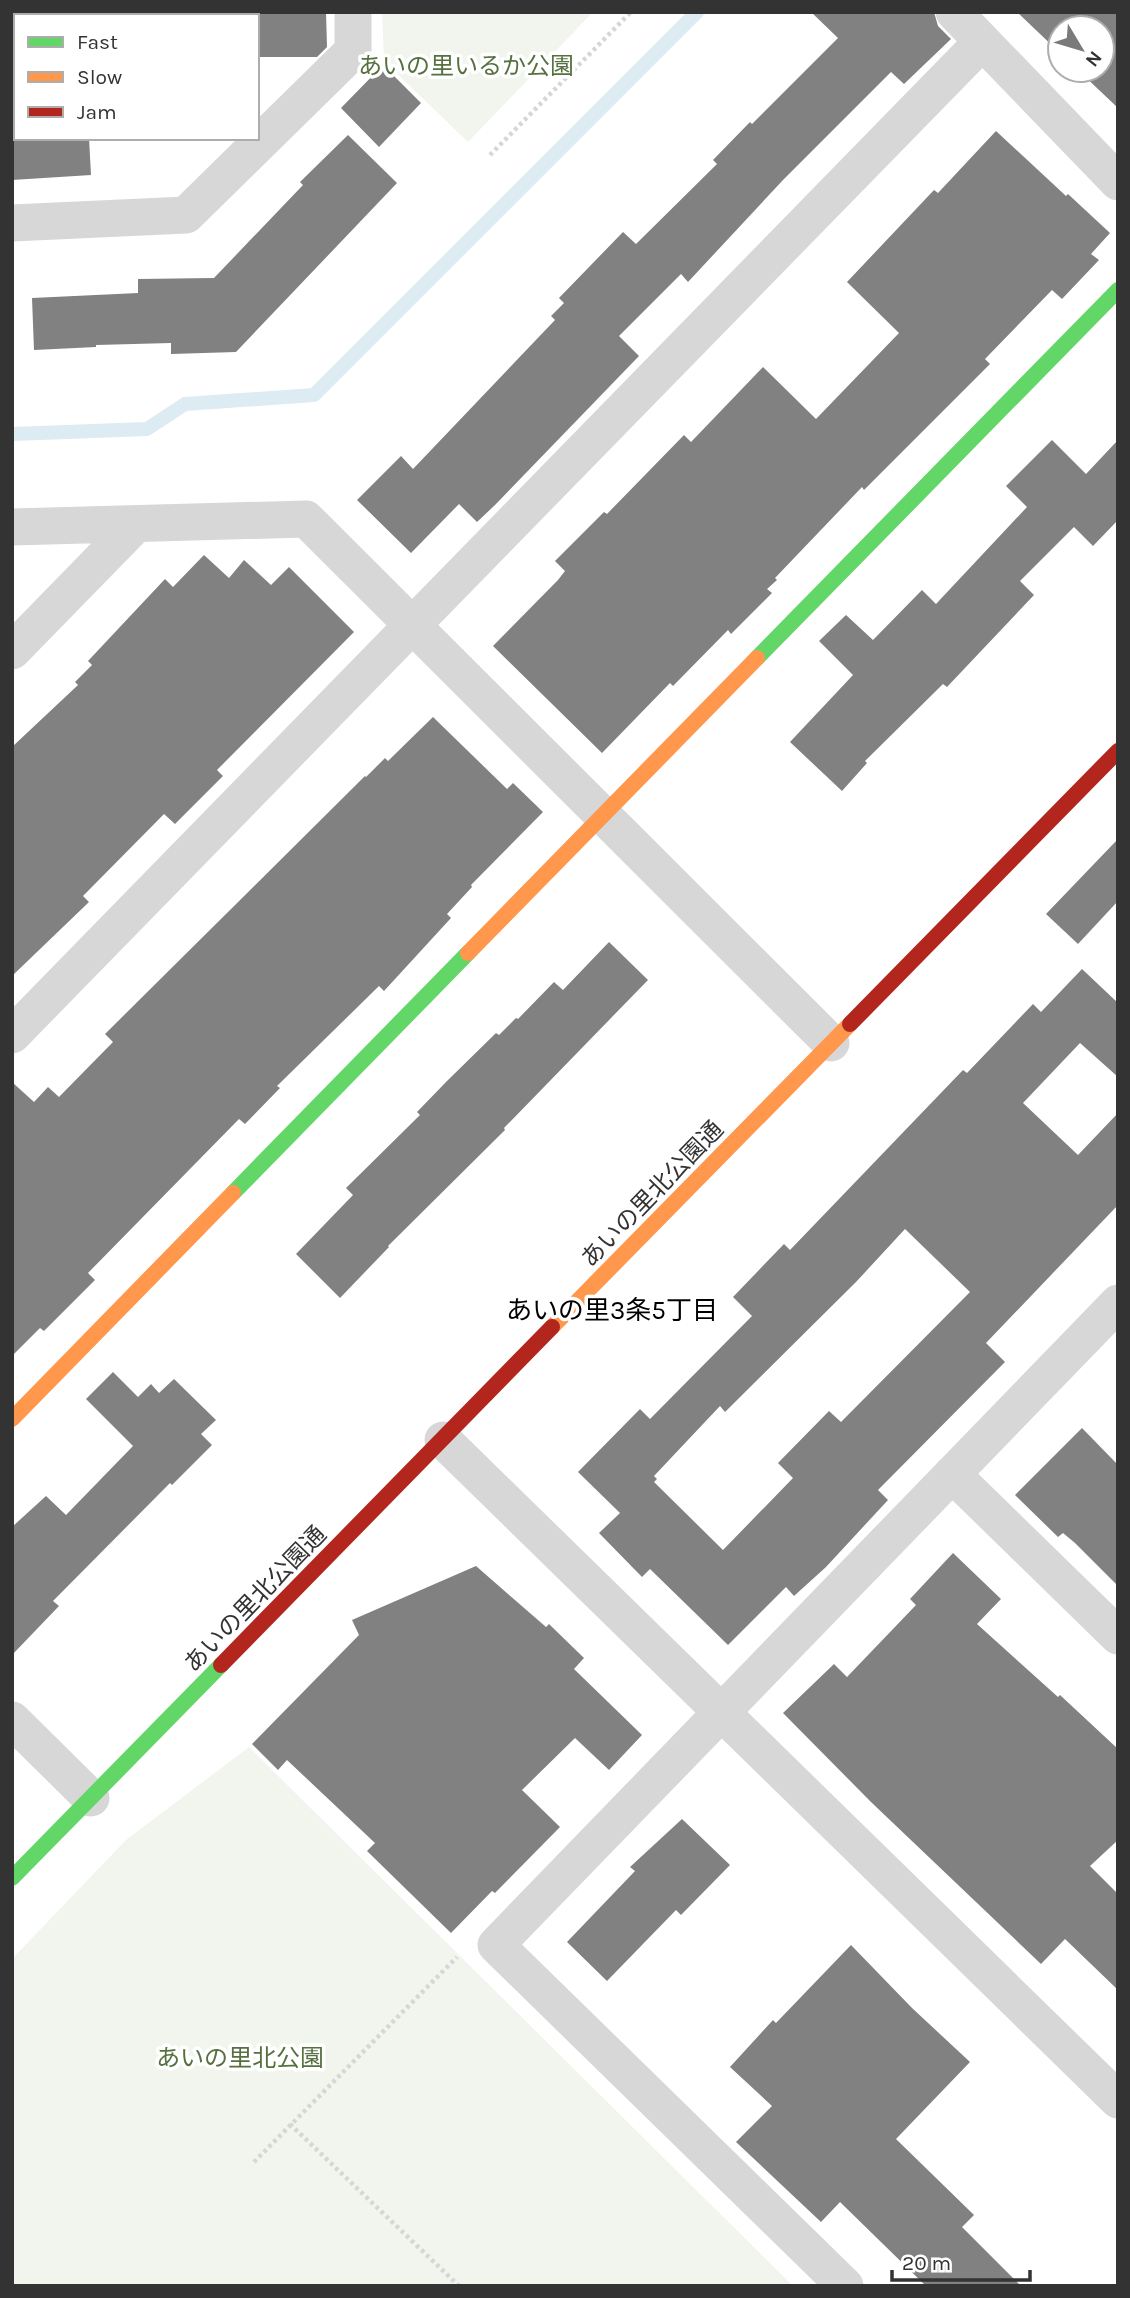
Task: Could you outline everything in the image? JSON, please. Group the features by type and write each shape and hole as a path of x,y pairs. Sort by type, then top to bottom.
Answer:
{"street":[{"path":"12,223 186,215 353,51 353,12"},
{"path":"954,12 1118,182"},
{"path":"12,1035 982,42"},
{"path":"12,1419 1118,290"},
{"path":"12,527 306,519 831,1043"},
{"path":"12,651 136,524"},
{"name":"あいの里北公園通","path":"12,1878 1118,751"},
{"path":"845,2286 496,1945 1118,1303"},
{"path":"443,1440 1118,2100"},
{"path":"952,1474 1118,1636"},
{"path":"12,1720 91,1798"}],"path":[{"path":"490,155 631,12"},
{"path":"254,2162 465,1949"},
{"path":"290,2124 459,2286"}],"green space":[{"name":"あいの里いるか公園","path":"382,12 593,12 468,142 384,61"},
{"name":"あいの里北公園","path":"249,1747 793,2286 12,2286 12,1959 126,1840"}],"building":[{"path":"326,12 327,47 317,57 259,57 257,14"},
{"path":"811,12 934,12 938,26 951,39 904,84 891,72 783,180 688,282 681,274 619,336 639,356 495,505 477,522 459,504 411,553 357,500 401,456 413,469 555,320 551,316 564,303 559,298 623,232 636,244 717,164 713,160 750,122 752,124 838,38"},
{"path":"1017,12 1118,12 1118,108 1093,84 1116,84 1116,14 1046,14 1046,40"},
{"path":"383,65 421,103 379,147 341,108"},
{"path":"996,131 1110,233 1091,254 1099,260 1062,299 1052,290 985,359 990,364 864,490 862,487 775,578 777,580 767,589 772,593 731,634 728,630 673,686 670,683 602,753 493,646 565,571 555,561 604,512 607,514 684,435 691,442 763,367 816,419 899,333 847,282 934,190 938,193"},
{"path":"348,135 397,183 236,352 171,354 171,343 34,350 32,298 138,293 138,279 214,278 303,185 300,182"},
{"path":"12,138 89,140 91,175 12,180"},
{"path":"1052,440 1086,474 1118,440 1118,520 1093,546 1074,527 1020,581 1034,595 947,687 943,684 865,761 867,763 842,791 790,742 853,675 819,641 846,615 873,640 922,590 936,604 1027,507 1006,486"},
{"path":"204,555 229,578 244,560 271,585 289,567 354,632 217,770 223,776 175,824 164,814 83,896 89,902 12,976 12,747 78,685 75,682 92,665 88,661 165,579 173,587"},
{"path":"433,717 507,789 513,783 543,812 471,885 447,914 451,918 384,991 379,986 277,1086 280,1088 245,1124 239,1119 88,1273 95,1280 44,1331 40,1328 12,1356 12,1082 34,1102 48,1087 59,1097 113,1042 105,1034 365,776 385,758 388,761"},
{"path":"1118,839 1118,901 1078,944 1046,914"},
{"path":"609,942 648,980 340,1298 296,1254 353,1195 346,1188 420,1115 417,1112 447,1081 496,1033 499,1035 518,1019 554,982 563,990"},
{"path":"1082,969 1118,1003 1118,1077 1080,1043 1023,1103 1078,1155 1118,1113 1118,1205 986,1343 1005,1362 878,1490 888,1500 826,1567 794,1596 786,1587 728,1645 650,1569 642,1577 599,1533 620,1513 578,1472 640,1409 650,1419 752,1316 733,1297 784,1244 790,1250 963,1070 967,1073 1033,1004 1041,1012","holes":["905,1229 970,1292 841,1422 829,1411 778,1463 793,1478 723,1550 654,1482 657,1479 654,1476 720,1406 725,1412 856,1282"]},
{"path":"113,1372 138,1397 151,1384 159,1393 174,1379 216,1420 201,1434 212,1445 172,1485 170,1483 53,1601 59,1606 12,1655 12,1527 46,1496 66,1515 133,1446 86,1399"},
{"path":"1082,1428 1118,1465 1118,1586 1075,1543 1063,1533 1058,1537 1015,1495"},
{"path":"953,1553 1001,1599 977,1624 1118,1749 1118,1840 1090,1866 1118,1894 1118,1990 1065,1939 1041,1964 871,1802 783,1713 834,1664 847,1677 916,1605 910,1599"},
{"path":"476,1566 546,1627 549,1624 584,1658 574,1669 642,1735 609,1770 575,1738 522,1790 560,1827 451,1933 367,1851 375,1843 287,1760 278,1770 252,1744 359,1635 352,1620"},
{"path":"682,1819 730,1865 681,1915 676,1910 607,1981 567,1942 635,1871 630,1867"},
{"path":"851,1945 912,2008 970,2062 896,2139 974,2215 962,2227 1021,2286 926,2286 840,2202 821,2222 736,2142 772,2106 730,2067 773,2020 776,2023"}],"waterway":[{"path":"12,434 147,429 185,404 314,395 697,12"}],"traffic: fast":[{"path":"757,658 1118,290"},
{"path":"233,1193 468,953"},
{"path":"12,1878 221,1665"}],"traffic: slow":[{"path":"468,953 757,658"},
{"path":"552,1327 850,1024"},
{"path":"12,1419 233,1193"}],"traffic: jam":[{"path":"850,1024 1118,751"},
{"path":"221,1665 552,1327"}],"district":[{"name":"あいの里3条5丁目","path":"612,1310"}]}
